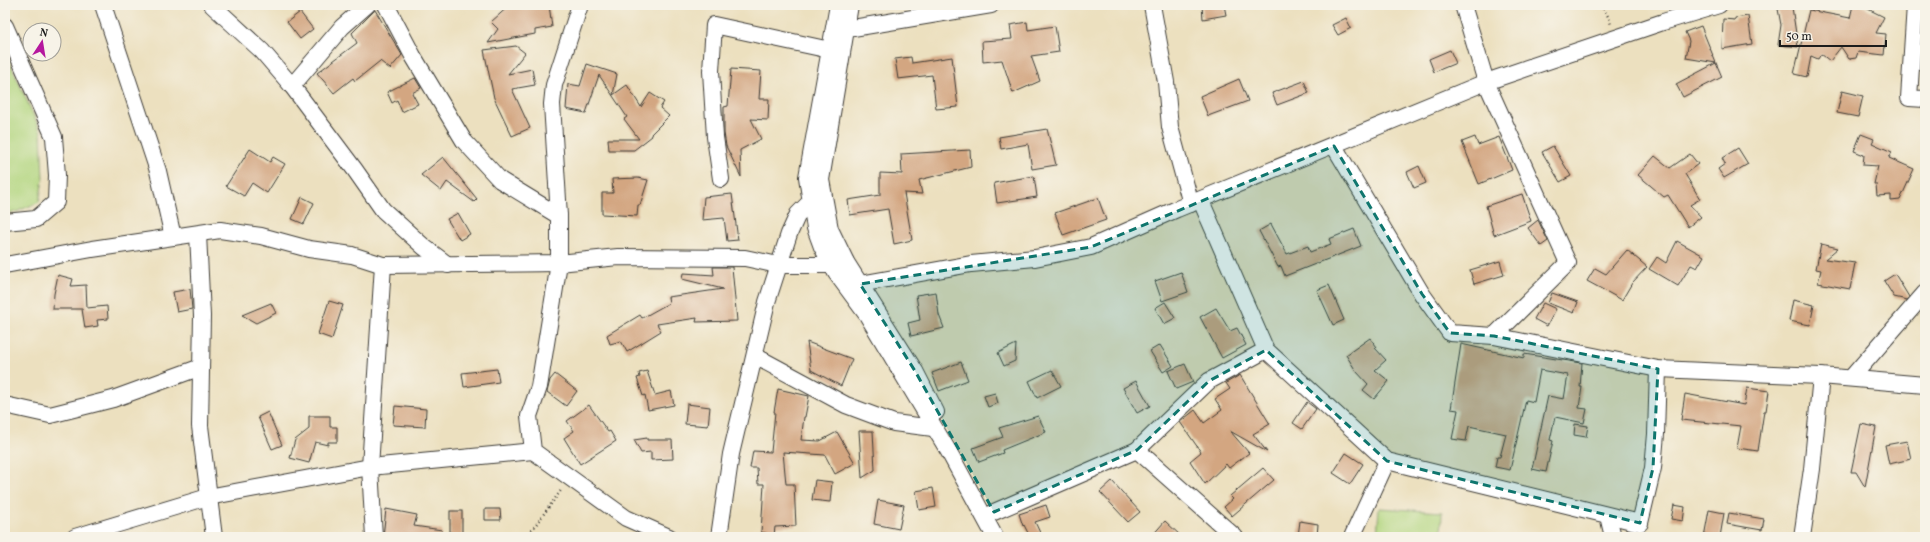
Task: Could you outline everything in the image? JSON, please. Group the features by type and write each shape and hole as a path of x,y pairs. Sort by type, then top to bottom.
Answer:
{"street":[{"path":"103,5 158,171 173,237"},
{"path":"212,5 262,51 292,86 383,210 424,247 448,265"},
{"path":"292,86 342,27 367,5"},
{"path":"386,5 413,56 464,141 500,180 559,216"},
{"path":"533,451 529,416 540,387 559,263 559,216 552,104 554,85 580,5"},
{"path":"838,5 807,177 815,228 822,247 860,284 915,372 932,406 1007,537"},
{"path":"850,5 821,180 830,230 839,263 867,315 933,428 949,452 995,537"},
{"path":"847,29 991,5"},
{"path":"1152,5 1166,82 1170,127 1196,202 1266,350 1387,461 1640,523 1653,468 1656,434 1658,369"},
{"path":"1464,5 1486,82 1568,263 1494,336"},
{"path":"860,284 971,264 1034,258 1091,247 1486,82 1663,22 1719,5"},
{"path":"1916,5 1909,98 1925,99"},
{"path":"721,179 715,137 711,71 714,25 830,50"},
{"path":"5,26 54,137 57,175 56,202 36,219 5,222"},
{"path":"1334,146 1422,294 1450,333 1494,336 1658,369 1821,376 1925,385"},
{"path":"719,537 731,454 767,302 778,265 798,214 810,202"},
{"path":"5,265 92,249 220,230 261,236 309,248 352,255 383,265 559,263 618,257 744,258 778,265 839,263"},
{"path":"198,234 202,316 200,426 214,537"},
{"path":"374,537 370,467 383,265"},
{"path":"1851,378 1925,293"},
{"path":"994,512 1137,450 1209,380 1266,350"},
{"path":"755,356 846,404 894,423 933,428"},
{"path":"5,405 50,414 113,399 201,367"},
{"path":"1802,537 1812,469 1821,376"},
{"path":"1137,450 1235,537"},
{"path":"75,537 208,497 370,467 533,451 626,518 669,537"},
{"path":"1352,537 1387,461"},
{"path":"1608,516 1613,537"}],"path":[{"path":"1601,5 1609,18 1613,39"},
{"path":"527,537 570,479"}],"highlighted area":[{"path":"1334,146 1422,294 1450,333 1494,336 1658,369 1653,468 1640,523 1387,461 1266,350 1209,381 1137,450 994,512 915,371 860,284 1091,247"}],"green space":[{"path":"5,52 41,132 43,180 39,202 16,212 5,213"},
{"path":"1379,508 1442,512 1441,537 1377,537"}],"building":[{"path":"510,5 549,5 552,27 535,30 535,34 488,43 498,29 491,22"},
{"path":"1202,5 1224,5 1226,15 1203,19"},
{"path":"1853,5 1860,5 1884,17 1876,33 1886,34 1884,55 1858,52 1856,58 1849,59 1841,47 1830,61 1821,54 1818,59 1811,56 1807,77 1794,74 1809,10 1850,18"},
{"path":"1792,7 1798,47 1778,45 1781,25 1778,9"},
{"path":"375,10 402,55 390,69 380,61 355,81 353,78 334,93 317,73 357,43 352,33"},
{"path":"300,12 313,29 300,39 287,22"},
{"path":"1748,16 1752,44 1722,49 1723,19 1735,20 1735,18"},
{"path":"1346,18 1351,28 1338,35 1332,25"},
{"path":"1027,22 1028,30 1055,26 1059,52 1031,56 1040,81 1013,93 1002,60 983,62 982,41 1012,39 1010,25"},
{"path":"1701,26 1716,63 1686,58 1689,41 1685,32"},
{"path":"516,46 525,53 508,74 532,69 535,85 512,89 530,128 512,136 494,98 484,50"},
{"path":"1450,50 1456,63 1434,72 1429,59"},
{"path":"911,57 912,63 952,57 958,107 936,109 932,75 898,79 895,59"},
{"path":"1716,63 1722,77 1683,97 1676,84"},
{"path":"587,64 617,74 613,95 627,85 641,107 650,93 664,102 660,108 669,116 651,134 652,136 634,150 609,150 608,139 639,139 624,119 627,117 599,75 586,113 566,109 568,84 580,86"},
{"path":"731,69 761,71 759,99 769,99 768,120 751,119 761,139 740,150 741,177 726,146 724,133 724,107 728,106"},
{"path":"415,78 421,88 412,93 418,104 402,112 397,100 392,103 387,92"},
{"path":"1239,79 1248,101 1208,116 1200,96"},
{"path":"1304,81 1309,93 1277,105 1272,93"},
{"path":"1842,91 1863,96 1858,117 1837,113"},
{"path":"1047,129 1056,165 1032,169 1028,144 1001,149 999,137"},
{"path":"1861,134 1874,139 1872,143 1892,152 1889,158 1914,169 1900,200 1891,201 1891,195 1877,196 1876,184 1874,184 1878,166 1863,165 1864,155 1854,151"},
{"path":"1475,137 1478,145 1499,137 1512,170 1479,184 1462,142"},
{"path":"1553,146 1571,176 1560,182 1542,152"},
{"path":"1738,148 1748,164 1724,178 1718,169 1725,164 1722,158"},
{"path":"250,149 270,162 273,157 285,164 267,193 252,183 244,196 226,186"},
{"path":"970,150 971,167 919,180 922,194 904,193 912,240 894,244 888,209 850,215 848,200 880,195 880,173 902,174 901,154"},
{"path":"1690,154 1698,164 1685,174 1700,199 1690,205 1701,217 1688,227 1668,195 1664,197 1638,175 1655,156 1670,168"},
{"path":"443,157 477,199 474,202 447,182 441,191 421,175"},
{"path":"1419,166 1426,183 1414,188 1407,172"},
{"path":"1034,176 1037,197 997,203 994,183"},
{"path":"638,178 648,180 640,205 638,205 637,216 602,214 602,193 613,193 612,179"},
{"path":"732,194 738,240 727,241 724,218 702,220 704,197"},
{"path":"1522,194 1531,221 1494,235 1486,206"},
{"path":"302,197 314,203 304,224 292,219"},
{"path":"1098,198 1106,220 1063,235 1055,213"},
{"path":"458,213 470,234 460,240 447,219"},
{"path":"1538,220 1548,241 1541,246 1528,228"},
{"path":"1271,224 1287,254 1308,246 1310,252 1331,244 1329,239 1354,229 1361,246 1285,276 1281,266 1278,267 1259,231"},
{"path":"1677,241 1704,256 1697,268 1691,265 1678,286 1649,269 1657,257 1666,263"},
{"path":"1821,244 1838,248 1825,259 1855,263 1850,289 1818,283 1821,270 1816,269"},
{"path":"1627,250 1647,267 1632,283 1622,300 1587,281 1595,268 1606,274"},
{"path":"1500,261 1504,275 1474,284 1470,270"},
{"path":"713,267 732,267 737,321 696,322 697,318 657,324 661,331 627,352 621,341 610,344 607,335 640,315 642,318 669,303 668,297 723,289 682,279 683,273 714,275"},
{"path":"1181,272 1188,292 1162,301 1155,281"},
{"path":"1895,274 1909,297 1907,300 1894,297 1884,281"},
{"path":"58,275 73,279 71,286 86,285 87,308 107,306 108,319 97,320 98,326 85,328 82,309 53,309"},
{"path":"1329,285 1344,320 1333,325 1317,290"},
{"path":"190,289 192,309 177,312 173,292"},
{"path":"936,292 939,315 944,328 911,336 908,323 920,320 916,295"},
{"path":"1552,293 1578,302 1574,313 1548,303"},
{"path":"1793,300 1814,305 1810,325 1789,321"},
{"path":"329,301 343,305 332,339 318,334"},
{"path":"1165,302 1175,318 1164,324 1155,308"},
{"path":"271,303 276,313 256,323 242,315"},
{"path":"1543,303 1556,309 1547,326 1534,319"},
{"path":"1216,308 1230,331 1237,328 1246,345 1222,358 1200,317"},
{"path":"1370,338 1377,347 1375,348 1386,360 1375,370 1389,381 1374,399 1363,390 1368,384 1356,371 1346,355"},
{"path":"807,342 852,359 841,386 811,370"},
{"path":"1016,344 1015,361 1004,366 998,353"},
{"path":"1461,344 1524,358 1524,354 1582,363 1580,387 1582,387 1579,408 1587,409 1584,423 1555,417 1550,440 1553,441 1546,472 1532,469 1548,396 1564,399 1568,375 1540,370 1534,402 1526,400 1510,470 1495,467 1497,457 1500,457 1506,434 1469,426 1466,441 1452,439 1458,410 1451,409"},
{"path":"1160,345 1173,366 1163,372 1150,351"},
{"path":"961,362 968,380 939,391 932,373"},
{"path":"1185,364 1193,382 1176,389 1168,371"},
{"path":"497,369 499,382 464,387 462,373"},
{"path":"1052,370 1061,386 1037,398 1029,381"},
{"path":"647,371 655,395 671,391 674,405 648,410 645,395 643,396 637,378 640,377 639,373"},
{"path":"555,374 577,391 566,406 547,392 550,380"},
{"path":"1240,375 1270,424 1253,434 1267,452 1230,431 1249,453 1229,468 1226,464 1205,484 1190,461 1201,452 1180,422 1195,410 1204,423 1222,410 1215,399 1230,389 1226,383"},
{"path":"1136,381 1150,406 1137,413 1123,388"},
{"path":"1747,388 1769,391 1766,411 1764,411 1758,451 1737,448 1741,426 1681,420 1685,394 1744,405"},
{"path":"778,389 809,396 801,440 820,441 837,432 855,463 835,474 825,455 783,452 786,484 794,484 796,526 775,527 774,535 761,532 764,484 758,484 757,468 750,468 753,451 771,452 774,412"},
{"path":"995,393 998,403 988,407 984,396"},
{"path":"1307,402 1316,409 1302,429 1293,423"},
{"path":"687,404 710,407 708,426 685,424"},
{"path":"589,405 608,432 610,431 616,441 580,464 564,438 574,431 567,421"},
{"path":"395,406 426,409 425,427 393,425"},
{"path":"268,412 282,445 272,449 258,417"},
{"path":"309,416 330,416 330,427 337,427 337,442 328,442 328,445 315,442 309,463 290,458 295,440 309,429"},
{"path":"1038,416 1046,432 1002,450 1003,453 979,462 973,448 1003,437 999,428"},
{"path":"1575,424 1588,426 1586,437 1574,435"},
{"path":"1861,424 1876,427 1865,487 1856,472 1851,472"},
{"path":"859,431 873,431 875,470 862,478"},
{"path":"647,438 647,440 672,440 673,459 651,460 651,452 641,453 634,440"},
{"path":"1907,441 1911,459 1889,464 1885,445"},
{"path":"1346,453 1363,464 1350,484 1333,473"},
{"path":"1263,468 1274,480 1232,516 1224,507 1233,499 1230,496"},
{"path":"815,480 832,482 830,502 812,500"},
{"path":"1112,481 1140,512 1128,522 1100,492"},
{"path":"933,488 936,507 919,510 916,491"},
{"path":"878,500 904,505 899,529 874,524"},
{"path":"1046,505 1050,517 1035,522 1042,537 1030,537 1024,525 1023,526 1019,514"},
{"path":"1674,505 1685,507 1683,521 1671,519"},
{"path":"386,509 417,515 414,526 442,530 442,537 383,537"},
{"path":"485,509 500,509 501,520 485,520"},
{"path":"1709,510 1724,513 1720,537 1704,537"},
{"path":"450,511 462,511 462,537 450,537"},
{"path":"1729,513 1764,519 1762,530 1727,524"},
{"path":"1165,521 1182,537 1151,537"},
{"path":"1300,521 1318,524 1317,537 1298,536"}]}
